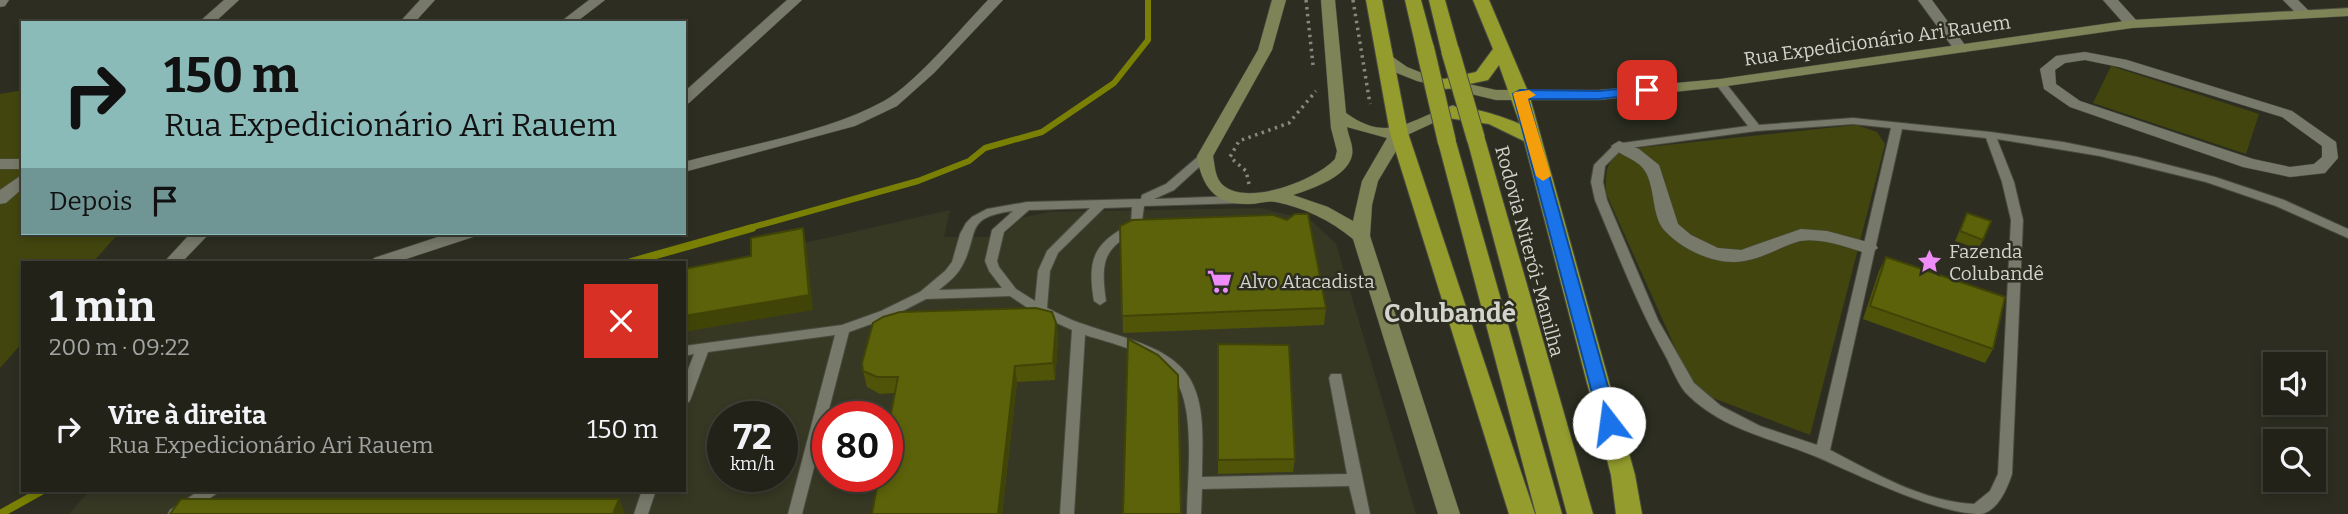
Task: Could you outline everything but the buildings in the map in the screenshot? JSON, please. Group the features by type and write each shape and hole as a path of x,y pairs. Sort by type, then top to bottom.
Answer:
{"highway":[{"path":"1374,0 1399,133 1522,514"},
{"path":"1413,0 1447,142 1549,514"},
{"name":"Rodovia Niterói-Manilha","path":"1437,0 1580,514"},
{"path":"1481,0 1520,94 1533,138 1623,475 1629,514"},
{"path":"1446,84 1482,76 1502,48"},
{"path":"1448,112 1494,119 1533,138"}],"main road":[{"path":"1279,0 1265,50 1205,156 1206,175 1216,188 1308,203 1347,223 1361,236"},
{"path":"1277,197 1339,166 1345,153 1339,131 1328,0"},
{"name":"Rua Expedicionário Ari Rauem","path":"1385,58 1412,74 1496,95 1599,95 1720,83 2132,24 2348,12"},
{"name":"Rua Expedicionário Ari Rauem","path":"1399,133 1496,95"},
{"path":"1339,115 1361,127 1399,133 1366,185 1361,206 1361,236 1449,514"}],"street":[{"path":"207,21 232,0"},
{"path":"408,21 428,0"},
{"path":"569,21 598,0"},
{"path":"686,98 795,0"},
{"path":"686,166 850,124 892,103 929,70 996,0"},
{"path":"1925,0 1961,49"},
{"path":"2110,0 2132,24"},
{"path":"2290,0 2305,14"},
{"path":"2085,56 2122,63 2287,114 2311,128 2330,145 2330,158 2319,169 2290,172 2249,163 2075,104 2049,86 2047,69 2061,59 2085,56"},
{"path":"1619,146 1633,152 1653,169 1670,227 1685,239 1715,254 1742,256 1801,235 1827,237 1869,248"},
{"path":"0,164 21,164"},
{"path":"0,199 21,180"},
{"path":"173,261 199,235"},
{"path":"383,261 461,235"}],"lane":[{"path":"1720,83 1756,128"},
{"path":"1990,135 2008,182 2017,220 2005,474 1997,496 1975,511 1946,509 1910,498 1822,453 1755,430 1716,410 1689,387 1652,320 1601,200 1597,182 1600,165 1619,146 1756,128 1853,121 1990,135 2067,144 2234,186 2283,204 2348,234"},
{"path":"1822,453 1897,126"},
{"path":"1138,202 1170,187 1205,156"},
{"path":"686,351 843,329 886,314 924,295 958,263 967,230 974,221 997,209 1027,205 1138,202 1244,194"},
{"path":"1100,301 1096,262 1104,247 1116,236 1144,226 1138,202"},
{"path":"1040,310 1044,271 1053,251 1102,203"},
{"path":"1027,205 998,230 991,261 993,268 1013,292 1040,310 1079,328 1138,348 1167,364 1185,381 1193,401 1194,514"},
{"path":"924,295 1013,292"},
{"path":"1066,514 1079,328"},
{"path":"795,514 843,329"},
{"path":"686,393 703,349"},
{"path":"1336,378 1363,514"},
{"path":"1194,483 1355,480"},
{"path":"175,514 208,492"},
{"path":"641,514 648,492"}],"path":[{"path":"1306,0 1314,72"},
{"path":"1353,0 1370,104"},
{"path":"1356,72 1365,73"},
{"path":"1244,194 1246,171 1230,157 1239,141 1289,123 1316,94 1315,83"}],"shaded area":[{"path":"1261,208 1312,221 1336,244 1416,514 69,514 88,492 686,492 686,283 702,266 950,210 944,237 1002,237 1021,218 1049,212"}],"green space":[{"path":"2111,66 2259,114 2246,154 2093,103"},
{"path":"21,90 21,235 117,235 94,261 21,261 21,344 0,368 0,94"},
{"path":"1856,125 1877,132 1885,144 1810,435 1705,395 1686,372 1606,193 1606,175 1611,160 1619,150"}],"waterway":[{"path":"746,229 918,181 969,161 985,148 1042,132 1114,83 1148,40 1148,0"},
{"path":"635,261 752,228"},
{"path":"0,514 39,492"}],"slow traffic":[{"path":"1529,95 1520,94 1543,176"}],"place":[{"name":"Fazenda Colubandê","path":"1929,262"},
{"name":"Alvo Atacadista","path":"1219,281"}],"district":[{"name":"Colubandê","path":"1450,313"}],"route":[{"path":"1609,423 1520,94 1599,95 1647,90"}]}
